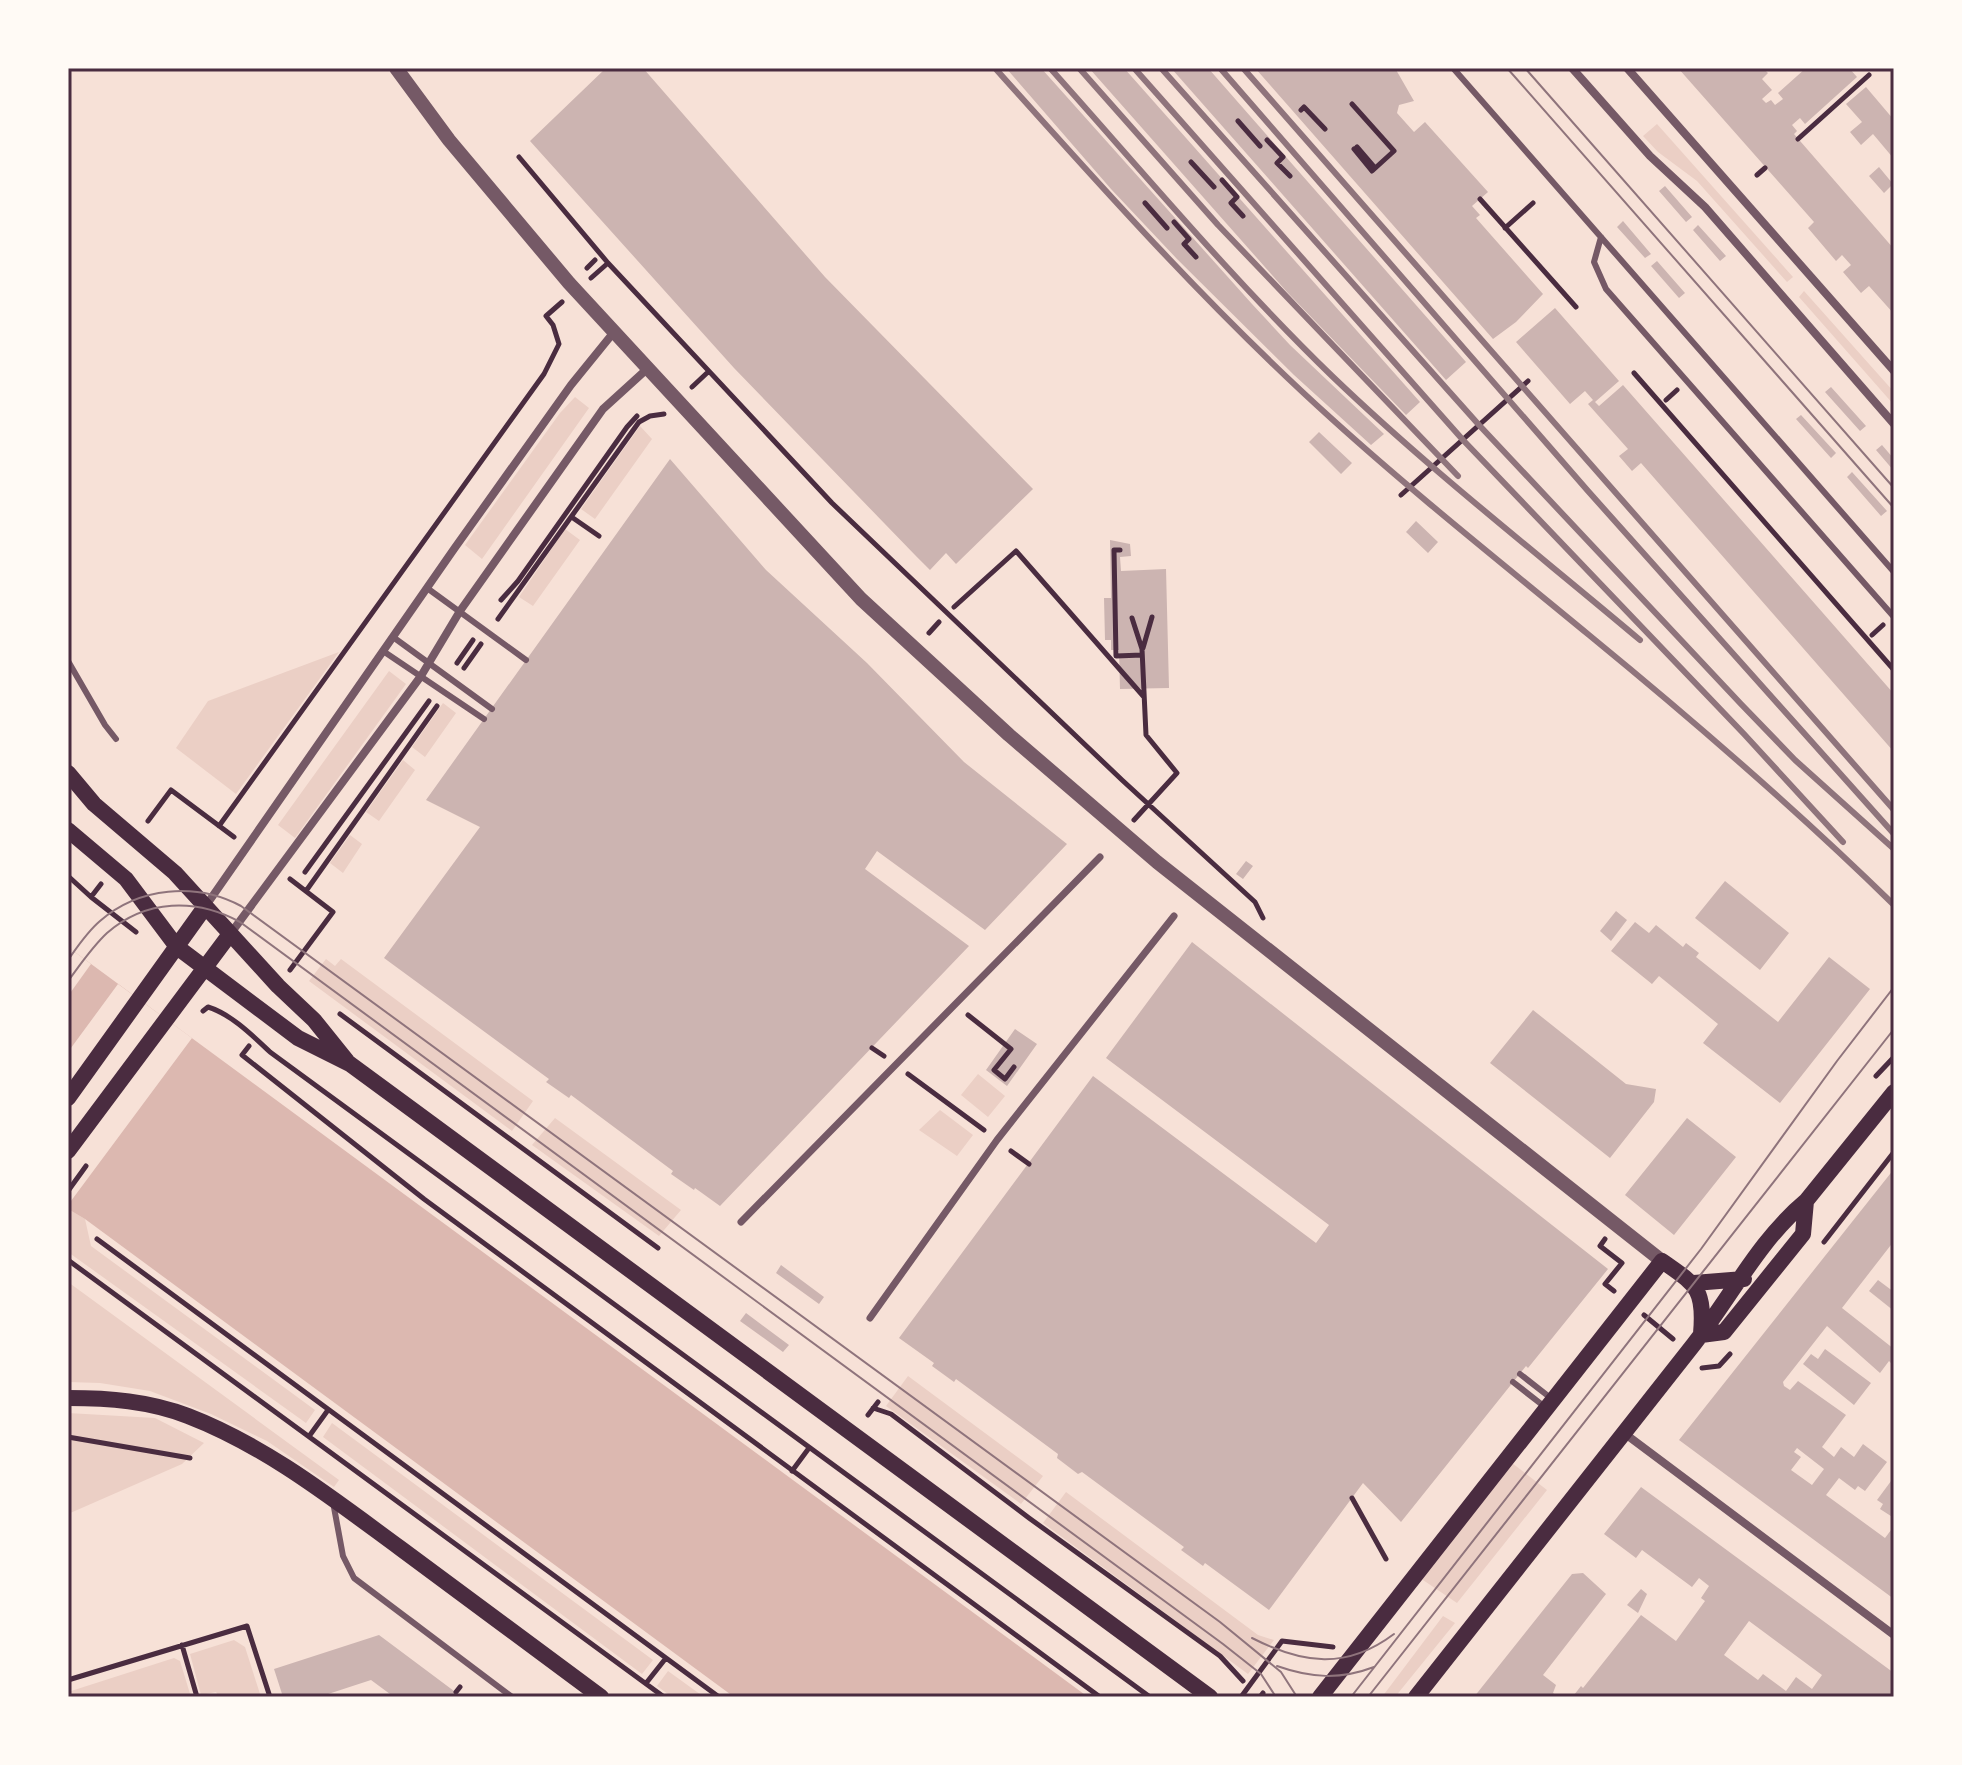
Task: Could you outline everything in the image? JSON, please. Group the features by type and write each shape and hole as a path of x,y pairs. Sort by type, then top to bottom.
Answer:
{"main road":[{"path":"68,773 94,804 175,873 278,986 314,1020 350,1064"},
{"path":"68,830 126,879 177,947 204,969 298,1038 350,1064 1210,1697"},
{"path":"68,1098 205,907"},
{"path":"68,1151 230,934"},
{"path":"1416,1697 1701,1335 1790,1214 1806,1201 1894,1092"},
{"path":"1701,1335 1724,1332 1803,1234 1806,1201"},
{"path":"1320,1697 1662,1261 1694,1283 1703,1314 1701,1335"},
{"path":"1694,1283 1768,1277"},
{"path":"68,1398 133,1401 188,1416 255,1448 332,1499 601,1697"}],"street":[{"path":"396,68 449,140 614,332 861,599 1009,735 1122,833 1225,918 1662,1261"},
{"path":"1572,68 1650,156 1705,207 1894,424"},
{"path":"1627,68 1894,371"},
{"path":"205,907 571,385 614,332"},
{"path":"230,934 421,676 460,611 603,409 647,369"},
{"path":"741,1222 1100,857"},
{"path":"870,1318 997,1140 1174,916"},
{"path":"1624,1433 1894,1635"}],"lane":[{"path":"1453,68 1894,572"},
{"path":"1601,237 1594,262 1606,289 1894,617"},
{"path":"427,588 526,660"},
{"path":"393,637 492,709"},
{"path":"383,651 484,719"},
{"path":"68,661 116,739"},
{"path":"1520,1374 1549,1403"},
{"path":"1513,1382 1549,1403"},
{"path":"332,1499 343,1556 354,1578 512,1697"}],"path":[{"path":"1798,139 1869,75"},
{"path":"1352,104 1394,151 1372,171 1355,148"},
{"path":"1301,110 1304,107 1325,129"},
{"path":"1238,121 1260,146"},
{"path":"1267,140 1283,157 1277,163 1290,176"},
{"path":"519,157 608,263 824,494 1255,902"},
{"path":"1191,162 1214,187"},
{"path":"1757,175 1765,168"},
{"path":"1222,180 1237,197 1231,203 1243,216"},
{"path":"1480,199 1576,307"},
{"path":"1145,203 1167,228"},
{"path":"1505,228 1533,203"},
{"path":"1174,222 1189,239 1184,244 1196,257"},
{"path":"587,268 595,260"},
{"path":"219,826 544,374 559,344 553,325 546,316"},
{"path":"1634,373 1894,670"},
{"path":"1401,495 1528,381"},
{"path":"501,600 569,515 637,416"},
{"path":"569,515 599,536"},
{"path":"1120,550 1114,550 1116,656 1142,652"},
{"path":"954,607 1016,551 1144,697"},
{"path":"501,583 510,589"},
{"path":"1142,652 1152,617"},
{"path":"1122,833 1177,773 1146,735 1142,652 1132,618"},
{"path":"929,633 939,622"},
{"path":"1872,635 1884,625"},
{"path":"451,670 473,640"},
{"path":"305,872 435,693"},
{"path":"143,827 171,790 235,838"},
{"path":"68,876 144,939"},
{"path":"285,876 333,912 291,968"},
{"path":"91,897 106,877"},
{"path":"329,1005 360,1031 660,1246 651,1255"},
{"path":"955,1005 1011,1049 994,1070 1005,1079 1014,1067"},
{"path":"195,1019 208,1007 216,1009 1150,1697"},
{"path":"249,1046 242,1055 424,1199 1100,1697"},
{"path":"872,1048 1029,1164"},
{"path":"97,1239 719,1697"},
{"path":"1600,1246 1622,1263 1605,1284 1618,1294"},
{"path":"68,1260 664,1697"},
{"path":"1641,1313 1665,1332"},
{"path":"868,1415 878,1402"},
{"path":"873,1408 891,1414 1220,1656 1243,1681"},
{"path":"310,1435 328,1410"},
{"path":"68,1437 190,1458"},
{"path":"792,1471 809,1448"},
{"path":"1352,1498 1386,1559"},
{"path":"68,1680 247,1626 270,1697"},
{"path":"1241,1697 1282,1641 1300,1642"},
{"path":"182,1645 197,1697"},
{"path":"647,1682 666,1658"}],"shaded area":[{"path":"1657,124 1793,277 1787,282 1697,181 1658,152 1643,136"},
{"path":"1804,291 1894,392 1894,405 1799,297"},
{"path":"575,397 589,408 482,559 465,545 560,413"},
{"path":"640,426 652,439 595,519 581,509"},
{"path":"565,529 580,540 533,606 519,597"},
{"path":"339,652 236,794 176,748 208,701"},
{"path":"389,671 406,684 295,838 278,825"},
{"path":"443,703 456,713 425,757 412,747"},
{"path":"403,760 415,770 379,821 366,812"},
{"path":"350,835 362,844 343,873 330,863"},
{"path":"68,947 1088,1697 734,1697 68,1209"},
{"path":"326,959 335,966 341,959 533,1101 512,1131 309,981"},
{"path":"978,1074 1005,1096 988,1117 961,1095"},
{"path":"940,1110 973,1135 957,1156 919,1130"},
{"path":"555,1118 681,1210 659,1236 532,1145"},
{"path":"68,1209 85,1219 91,1246 315,1410 306,1423 68,1252"},
{"path":"68,1282 339,1480 334,1487 267,1441 211,1414 150,1391 100,1383 68,1382"},
{"path":"908,1376 1043,1476 1021,1504 886,1406"},
{"path":"68,1413 155,1418 204,1443 182,1464 68,1514"},
{"path":"332,1423 653,1660 642,1674 323,1437"},
{"path":"1512,1463 1547,1490 1457,1603 1420,1578"},
{"path":"1066,1492 1258,1635 1274,1640 1248,1674 1043,1523"},
{"path":"1443,1616 1455,1623 1395,1697 1382,1697"},
{"path":"234,1640 245,1647 261,1697 219,1697 216,1692 201,1695 190,1654"},
{"path":"174,1658 180,1661 191,1697 68,1697 68,1692"},
{"path":"668,1671 704,1697 672,1697 657,1686"}],"pier":[{"path":"68,947 91,964 68,996"},
{"path":"118,984 192,1038 68,1205 68,1052"}],"building":[{"path":"606,68 643,68 825,277 1033,489 956,564 946,553 930,570 734,368 530,141"},
{"path":"1006,68 1041,68 1290,345 1384,434 1371,445 1294,375 1111,189"},
{"path":"1089,68 1124,68 1420,402 1406,415 1287,292"},
{"path":"1171,68 1208,68 1466,362 1446,380"},
{"path":"1255,68 1395,68 1414,101 1399,105 1397,113 1414,132 1425,122 1488,192 1472,206 1480,215 1476,218 1543,294 1516,322 1493,339"},
{"path":"1678,68 1763,68 1768,73 1762,79 1772,90 1762,99 1766,103 1771,100 1775,105 1783,99 1778,93 1806,68 1849,68 1857,77 1805,124 1800,118 1792,125 1797,131 1794,134 1894,249 1894,314 1869,286 1861,293 1843,272 1851,265 1842,255 1836,261 1808,228 1814,222"},
{"path":"1866,87 1894,120 1894,159 1873,134 1861,145 1850,132 1862,122 1846,104"},
{"path":"1879,167 1893,184 1884,193 1869,176"},
{"path":"1665,186 1692,217 1686,222 1659,191"},
{"path":"1623,221 1651,254 1645,258 1617,227"},
{"path":"1698,225 1726,256 1720,261 1693,230"},
{"path":"1657,261 1685,293 1679,298 1651,266"},
{"path":"1555,308 1619,381 1595,402 1599,406 1623,385 1894,694 1894,752 1641,463 1632,471 1619,456 1628,449 1588,404 1593,400 1585,391 1570,404 1516,342"},
{"path":"1831,387 1866,426 1860,431 1825,392"},
{"path":"1801,415 1836,453 1831,458 1796,419"},
{"path":"1319,432 1352,463 1341,474 1309,442"},
{"path":"1882,445 1894,459 1894,471 1876,450"},
{"path":"670,459 766,570 867,663 964,762 1067,844 985,930 877,851 865,869 969,946 720,1206 671,1174 673,1171 571,1095 569,1098 546,1082 549,1079 384,958 480,827 426,800"},
{"path":"1852,472 1887,511 1881,516 1847,477"},
{"path":"1416,521 1438,542 1428,553 1406,532"},
{"path":"1110,540 1130,544 1131,556 1120,557 1121,571 1166,569 1169,688 1120,689 1119,650 1111,650 1111,640 1105,640 1104,598 1111,598"},
{"path":"1246,861 1253,866 1243,879 1236,874"},
{"path":"1725,881 1789,933 1760,970 1695,918"},
{"path":"1616,911 1627,920 1611,941 1600,931"},
{"path":"1635,922 1649,933 1656,925 1683,947 1686,943 1699,953 1696,957 1778,1022 1829,957 1870,989 1780,1103 1703,1043 1718,1024 1659,976 1652,984 1611,951"},
{"path":"1192,942 1608,1269 1401,1522 1363,1483 1269,1610 1205,1563 1203,1566 1181,1550 1184,1547 1082,1472 1078,1474 1057,1458 1058,1454 956,1379 954,1382 932,1366 934,1363 899,1338 1093,1076 1316,1243 1329,1225 1106,1058"},
{"path":"1533,1010 1626,1084 1656,1089 1654,1102 1610,1158 1490,1063"},
{"path":"1015,1029 1037,1044 1007,1086 986,1070"},
{"path":"1687,1118 1736,1157 1674,1235 1625,1195"},
{"path":"1894,1169 1894,1241 1842,1308 1894,1349 1894,1366 1889,1361 1880,1373 1827,1326 1783,1382 1790,1390 1798,1381 1846,1415 1822,1447 1834,1457 1841,1447 1854,1457 1863,1444 1887,1462 1865,1491 1858,1486 1855,1490 1839,1478 1826,1495 1885,1538 1894,1526 1894,1599 1679,1440","holes":["1797,1448 1824,1469 1812,1485 1791,1470 1801,1457 1794,1452"]},
{"path":"781,1265 824,1297 819,1304 776,1273"},
{"path":"1878,1280 1894,1292 1894,1311 1869,1291"},
{"path":"746,1313 789,1345 783,1352 740,1321"},
{"path":"1825,1349 1871,1383 1854,1405 1803,1364 1811,1354 1818,1359"},
{"path":"1894,1477 1894,1518 1880,1509 1883,1504 1877,1500"},
{"path":"1641,1487 1894,1673 1894,1697 1574,1695 1581,1686 1583,1688 1641,1615 1676,1641 1705,1601 1701,1598 1709,1586 1699,1578 1692,1587 1642,1550 1636,1558 1604,1534","holes":["1749,1621 1822,1675 1812,1689 1796,1677 1786,1691 1763,1674 1758,1680 1724,1655"]},
{"path":"1583,1573 1606,1594 1543,1675 1556,1685 1553,1693 1558,1697 1474,1697 1572,1574"},
{"path":"1641,1589 1647,1594 1638,1613 1627,1605"},
{"path":"379,1635 462,1697 394,1697 371,1680 319,1697 283,1697 274,1669"}],"tram line":[{"path":"1507,68 1894,508"},
{"path":"1525,68 1894,488"},
{"path":"68,960 100,921 132,901 150,895 187,891 205,893 241,906 1220,1622 1281,1672 1297,1697"},
{"path":"68,981 107,933 122,922 155,908 189,906 223,914 240,922 1223,1644 1261,1674 1276,1697"},
{"path":"1351,1697 1701,1249 1894,987"},
{"path":"1368,1697 1894,1029"},
{"path":"1252,1638 1289,1653 1324,1659 1359,1653 1394,1634"},
{"path":"1277,1666 1326,1676 1374,1667"}],"railway":[{"path":"995,68 1160,249 1288,379 1396,475 1706,733 1783,800 1894,905"},
{"path":"1050,68 1223,263 1332,376 1445,478 1640,640"},
{"path":"1079,68 1218,225 1458,476"},
{"path":"1134,68 1463,440 1843,842"},
{"path":"1161,68 1479,425 1795,760 1894,849"},
{"path":"1220,68 1588,491 1894,834"},
{"path":"1243,68 1894,810"}]}
